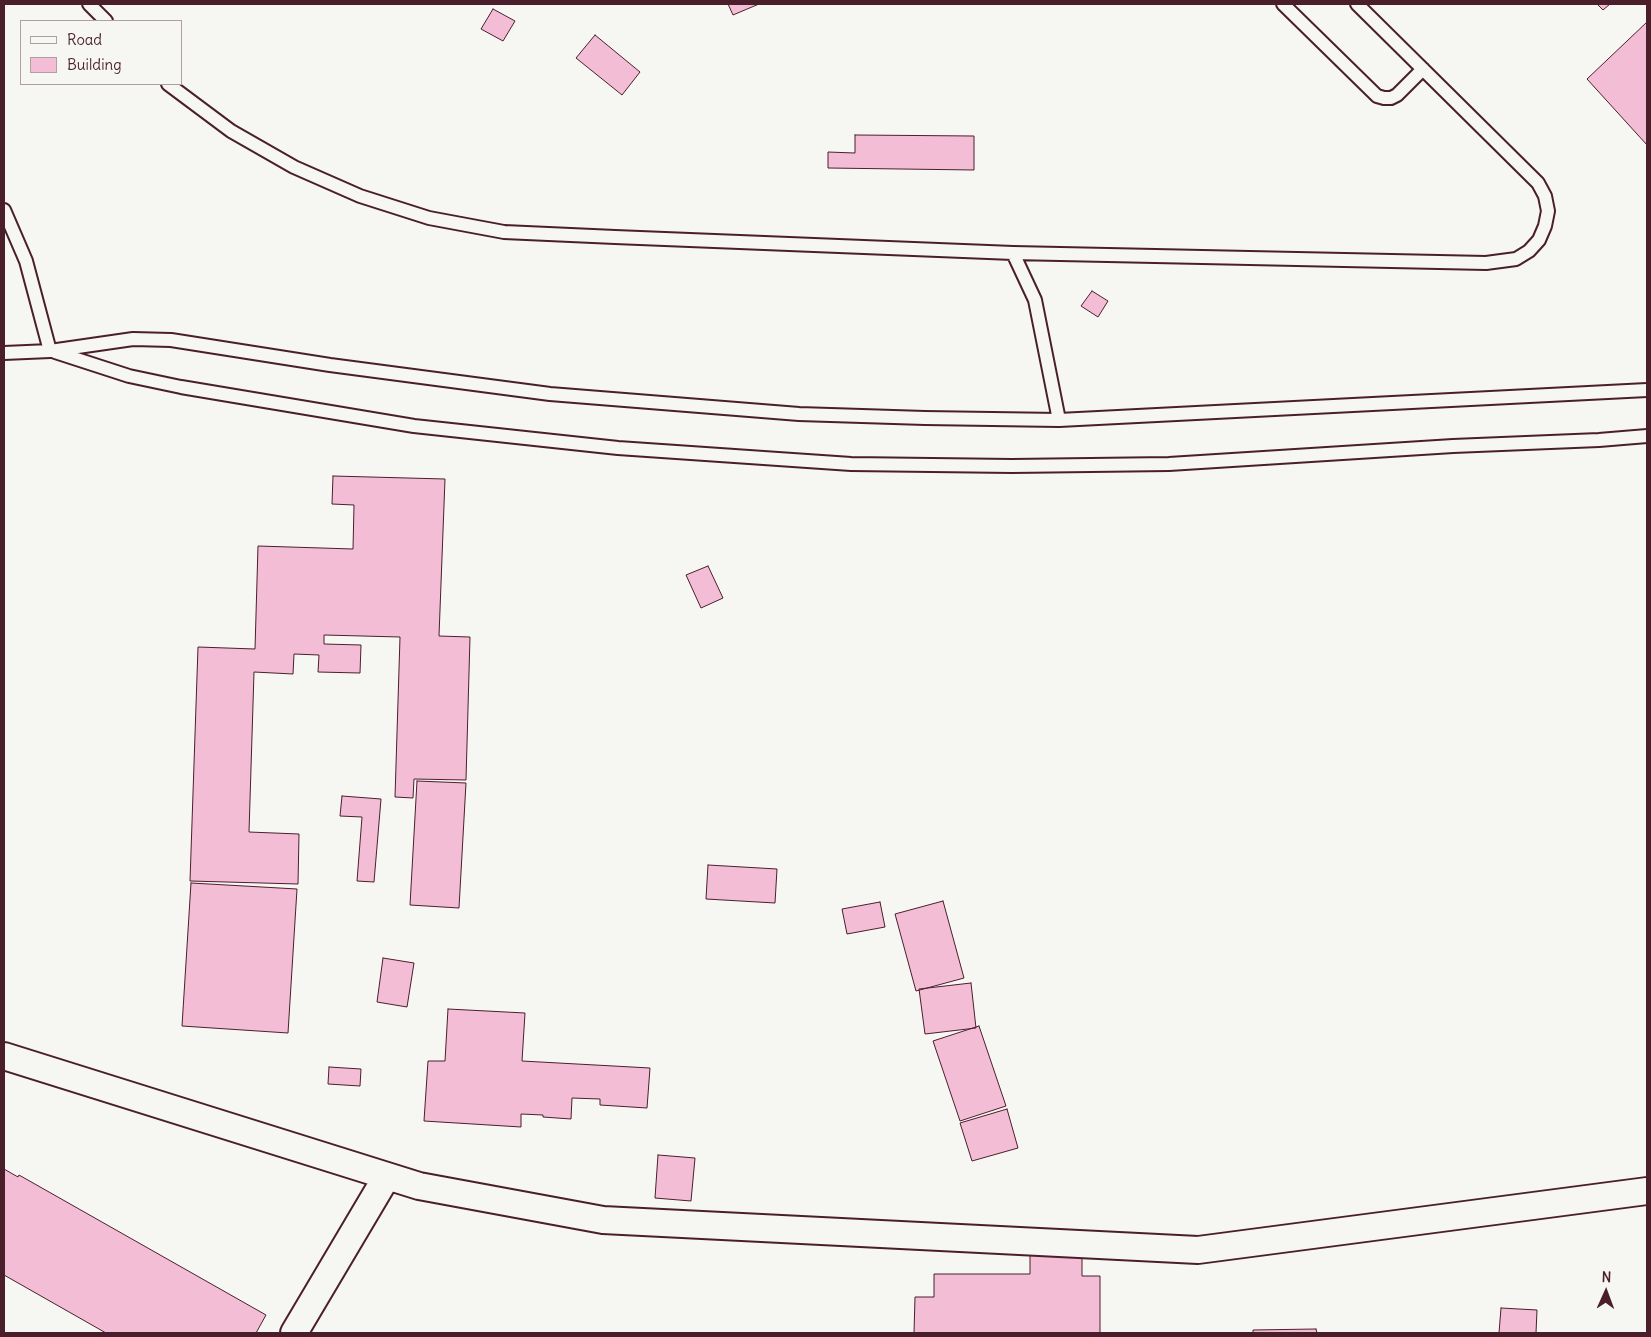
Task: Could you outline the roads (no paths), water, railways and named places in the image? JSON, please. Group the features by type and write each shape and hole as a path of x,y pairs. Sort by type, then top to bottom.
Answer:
{"street":[{"path":"4,1056 419,1186 603,1220 1198,1250 1647,1191"},
{"path":"294,1333 388,1176"}],"lane":[{"path":"89,4 105,20"},
{"path":"1283,4 1377,96 1391,98 1398,95 1424,70"},
{"path":"169,85 231,131 294,167 360,196 430,218 504,232 1013,253 1486,263 1516,259 1529,251 1540,240 1546,226 1548,211 1545,196 1538,183 1357,4"},
{"path":"4,210 26,261 50,351"},
{"path":"1013,253 1035,300 1059,420"},
{"path":"4,353 50,351 133,339 171,340 330,365 550,394 798,414 1059,420 1647,390"},
{"path":"50,351 129,376 181,387 414,426 618,448 851,464 1012,466 1169,464 1647,436"}]}
